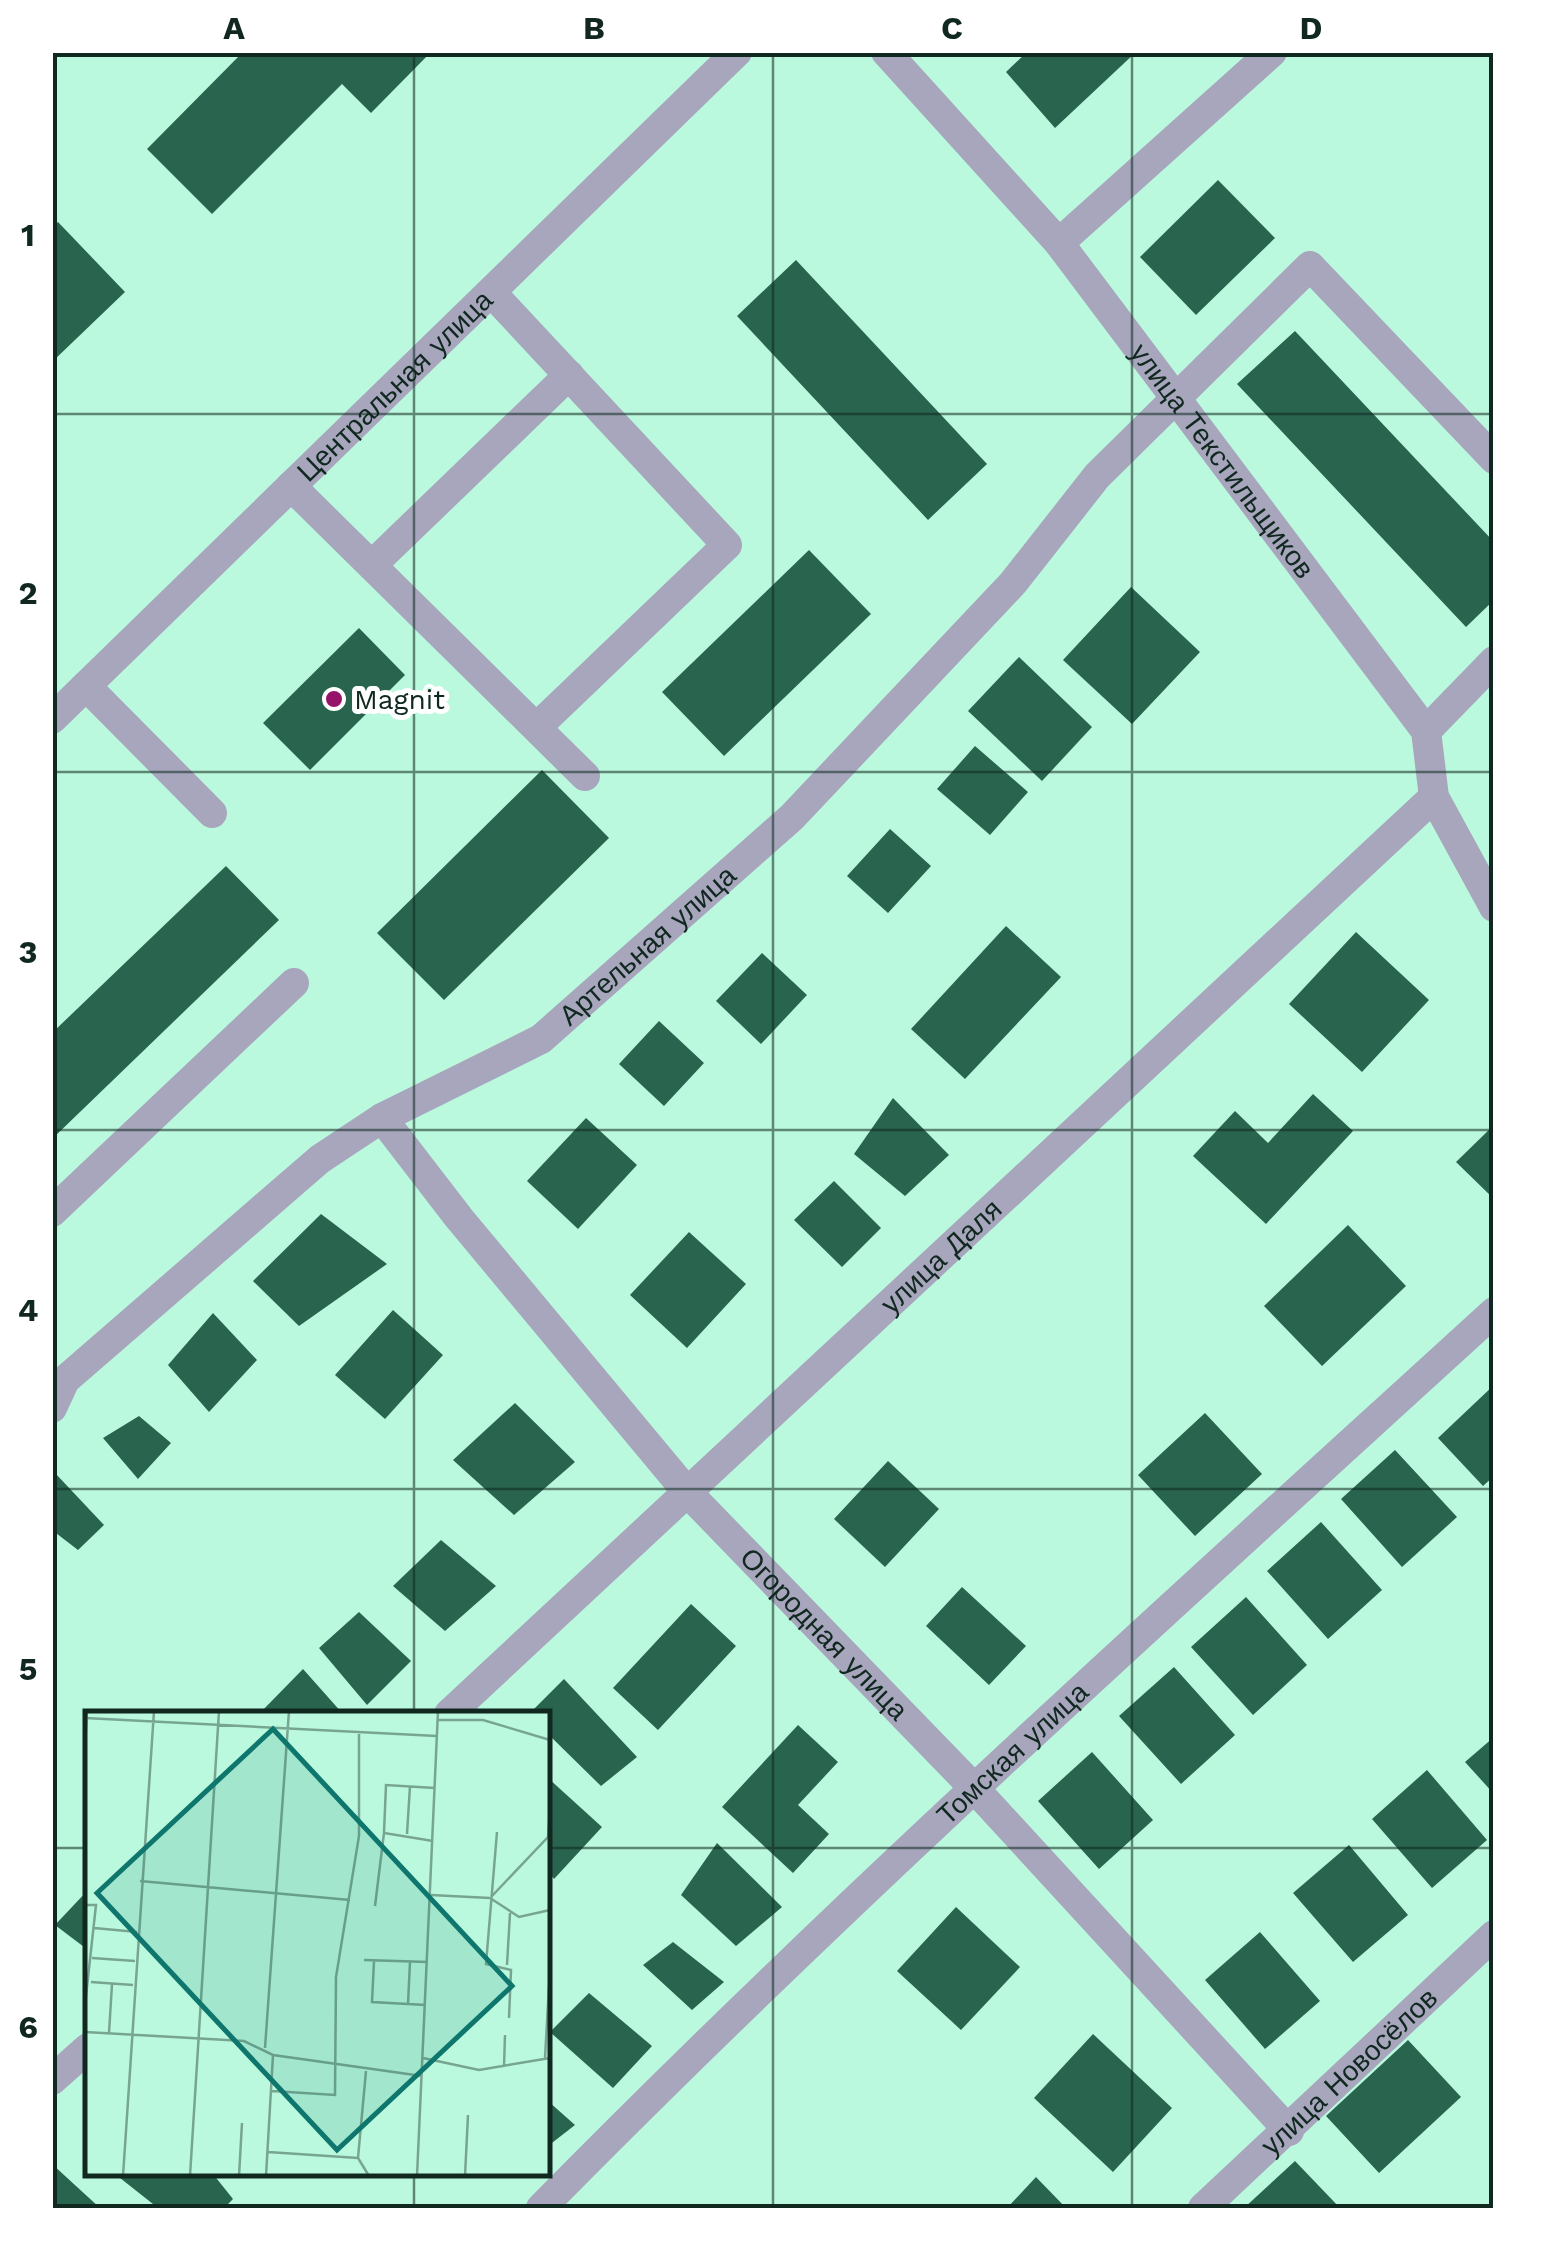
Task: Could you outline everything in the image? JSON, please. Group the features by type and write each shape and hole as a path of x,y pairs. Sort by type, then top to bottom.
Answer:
{"street":[{"name":"улица Текстильщиков","path":"886,52 1059,243 1426,731 1434,797 1494,907"},
{"path":"1059,243 1272,52"},
{"name":"Центральная улица","path":"52,719 733,54"},
{"name":"Артельная улица","path":"52,1408 64,1380 320,1159 382,1118 541,1039 792,818 1014,584 1097,476 1310,266 1494,459"},
{"path":"490,292 728,545 537,727"},
{"path":"372,564 570,375"},
{"path":"292,486 585,776"},
{"path":"1426,731 1494,660"},
{"path":"86,686 212,813"},
{"name":"улица Даля","path":"453,1711 1434,797"},
{"path":"52,1212 294,983"},
{"name":"Огородная улица","path":"382,1118 688,1493 974,1788 1289,2131"},
{"name":"Томская улица","path":"541,2208 974,1788 1494,1312"},
{"name":"улица Новосёлов","path":"1203,2208 1494,1935"},
{"path":"52,2080 85,2051"}],"building":[{"path":"243,52 431,52 371,113 342,84 212,214 147,149"},
{"path":"1027,52 1136,52 1055,128 1006,72"},
{"path":"1218,180 1275,238 1196,315 1140,257"},
{"path":"58,222 125,292 52,362 52,228"},
{"path":"796,260 987,464 928,520 737,316"},
{"path":"1295,331 1494,542 1494,600 1466,627 1237,384"},
{"path":"809,550 871,614 724,756 662,692"},
{"path":"1131,587 1200,652 1132,724 1063,660"},
{"name":"Magnit","path":"359,628 405,675 310,770 263,723"},
{"path":"1019,657 1092,727 1042,781 968,711"},
{"path":"975,746 1028,792 990,835 937,789"},
{"path":"542,770 609,838 444,1000 377,933"},
{"path":"890,829 931,866 888,913 847,876"},
{"path":"226,866 279,920 52,1139 52,1033"},
{"path":"1006,926 1061,977 965,1079 911,1029"},
{"path":"1356,932 1429,1000 1362,1072 1289,1004"},
{"path":"762,953 807,995 761,1044 716,1001"},
{"path":"659,1021 704,1063 664,1106 619,1064"},
{"path":"1313,1094 1353,1131 1266,1224 1193,1156 1235,1111 1268,1143"},
{"path":"893,1098 949,1155 905,1196 854,1154"},
{"path":"586,1118 637,1165 578,1229 527,1181"},
{"path":"1494,1125 1494,1199 1456,1162"},
{"path":"834,1181 881,1228 842,1267 794,1220"},
{"path":"321,1214 387,1264 299,1326 253,1281"},
{"path":"1348,1225 1406,1286 1322,1366 1264,1306"},
{"path":"689,1232 746,1284 687,1348 630,1295"},
{"path":"393,1310 443,1355 385,1419 335,1375"},
{"path":"213,1313 257,1360 209,1412 168,1365"},
{"path":"1494,1385 1494,1476 1483,1486 1438,1438"},
{"path":"515,1403 575,1462 514,1515 453,1460"},
{"path":"1205,1413 1262,1474 1195,1536 1138,1475"},
{"path":"139,1416 171,1443 138,1479 103,1438"},
{"path":"1395,1450 1457,1517 1402,1567 1341,1499"},
{"path":"888,1461 939,1509 885,1567 834,1519"},
{"path":"55,1473 104,1525 78,1550 52,1530"},
{"path":"1321,1522 1382,1590 1328,1639 1267,1571"},
{"path":"441,1540 496,1586 445,1631 393,1586"},
{"path":"962,1587 1026,1646 989,1685 926,1626"},
{"path":"1246,1597 1307,1665 1253,1715 1191,1647"},
{"path":"691,1604 736,1646 658,1730 613,1688"},
{"path":"359,1612 411,1661 367,1705 319,1648"},
{"path":"1174,1667 1235,1735 1181,1784 1119,1716"},
{"path":"303,1669 340,1711 262,1711"},
{"path":"564,1679 637,1757 601,1786 550,1736 550,1711 532,1711"},
{"path":"798,1725 838,1762 798,1805 829,1834 793,1873 722,1807"},
{"path":"1494,1737 1494,1794 1465,1762"},
{"path":"1092,1752 1153,1820 1099,1869 1038,1801"},
{"path":"1427,1770 1487,1840 1432,1888 1372,1819"},
{"path":"550,1780 602,1827 554,1879 550,1874"},
{"path":"717,1843 782,1907 736,1946 681,1895"},
{"path":"1349,1845 1408,1915 1353,1962 1293,1893"},
{"path":"85,1893 85,1948 55,1925"},
{"path":"956,1907 1020,1967 961,2030 897,1971"},
{"path":"1260,1932 1320,2001 1265,2049 1205,1980"},
{"path":"673,1942 724,1982 692,2010 643,1965"},
{"path":"589,1993 652,2046 613,2088 550,2032"},
{"path":"1093,2034 1172,2108 1113,2172 1034,2098"},
{"path":"1408,2040 1461,2097 1379,2173 1326,2116"},
{"path":"550,2103 575,2125 550,2144"},
{"path":"1295,2161 1340,2208 1244,2208"},
{"path":"52,2164 100,2208 52,2208"},
{"path":"118,2176 215,2176 233,2199 224,2208 158,2208"},
{"path":"1036,2177 1066,2208 1007,2208"}],"place":[{"name":"Magnit","path":"334,699"}]}
